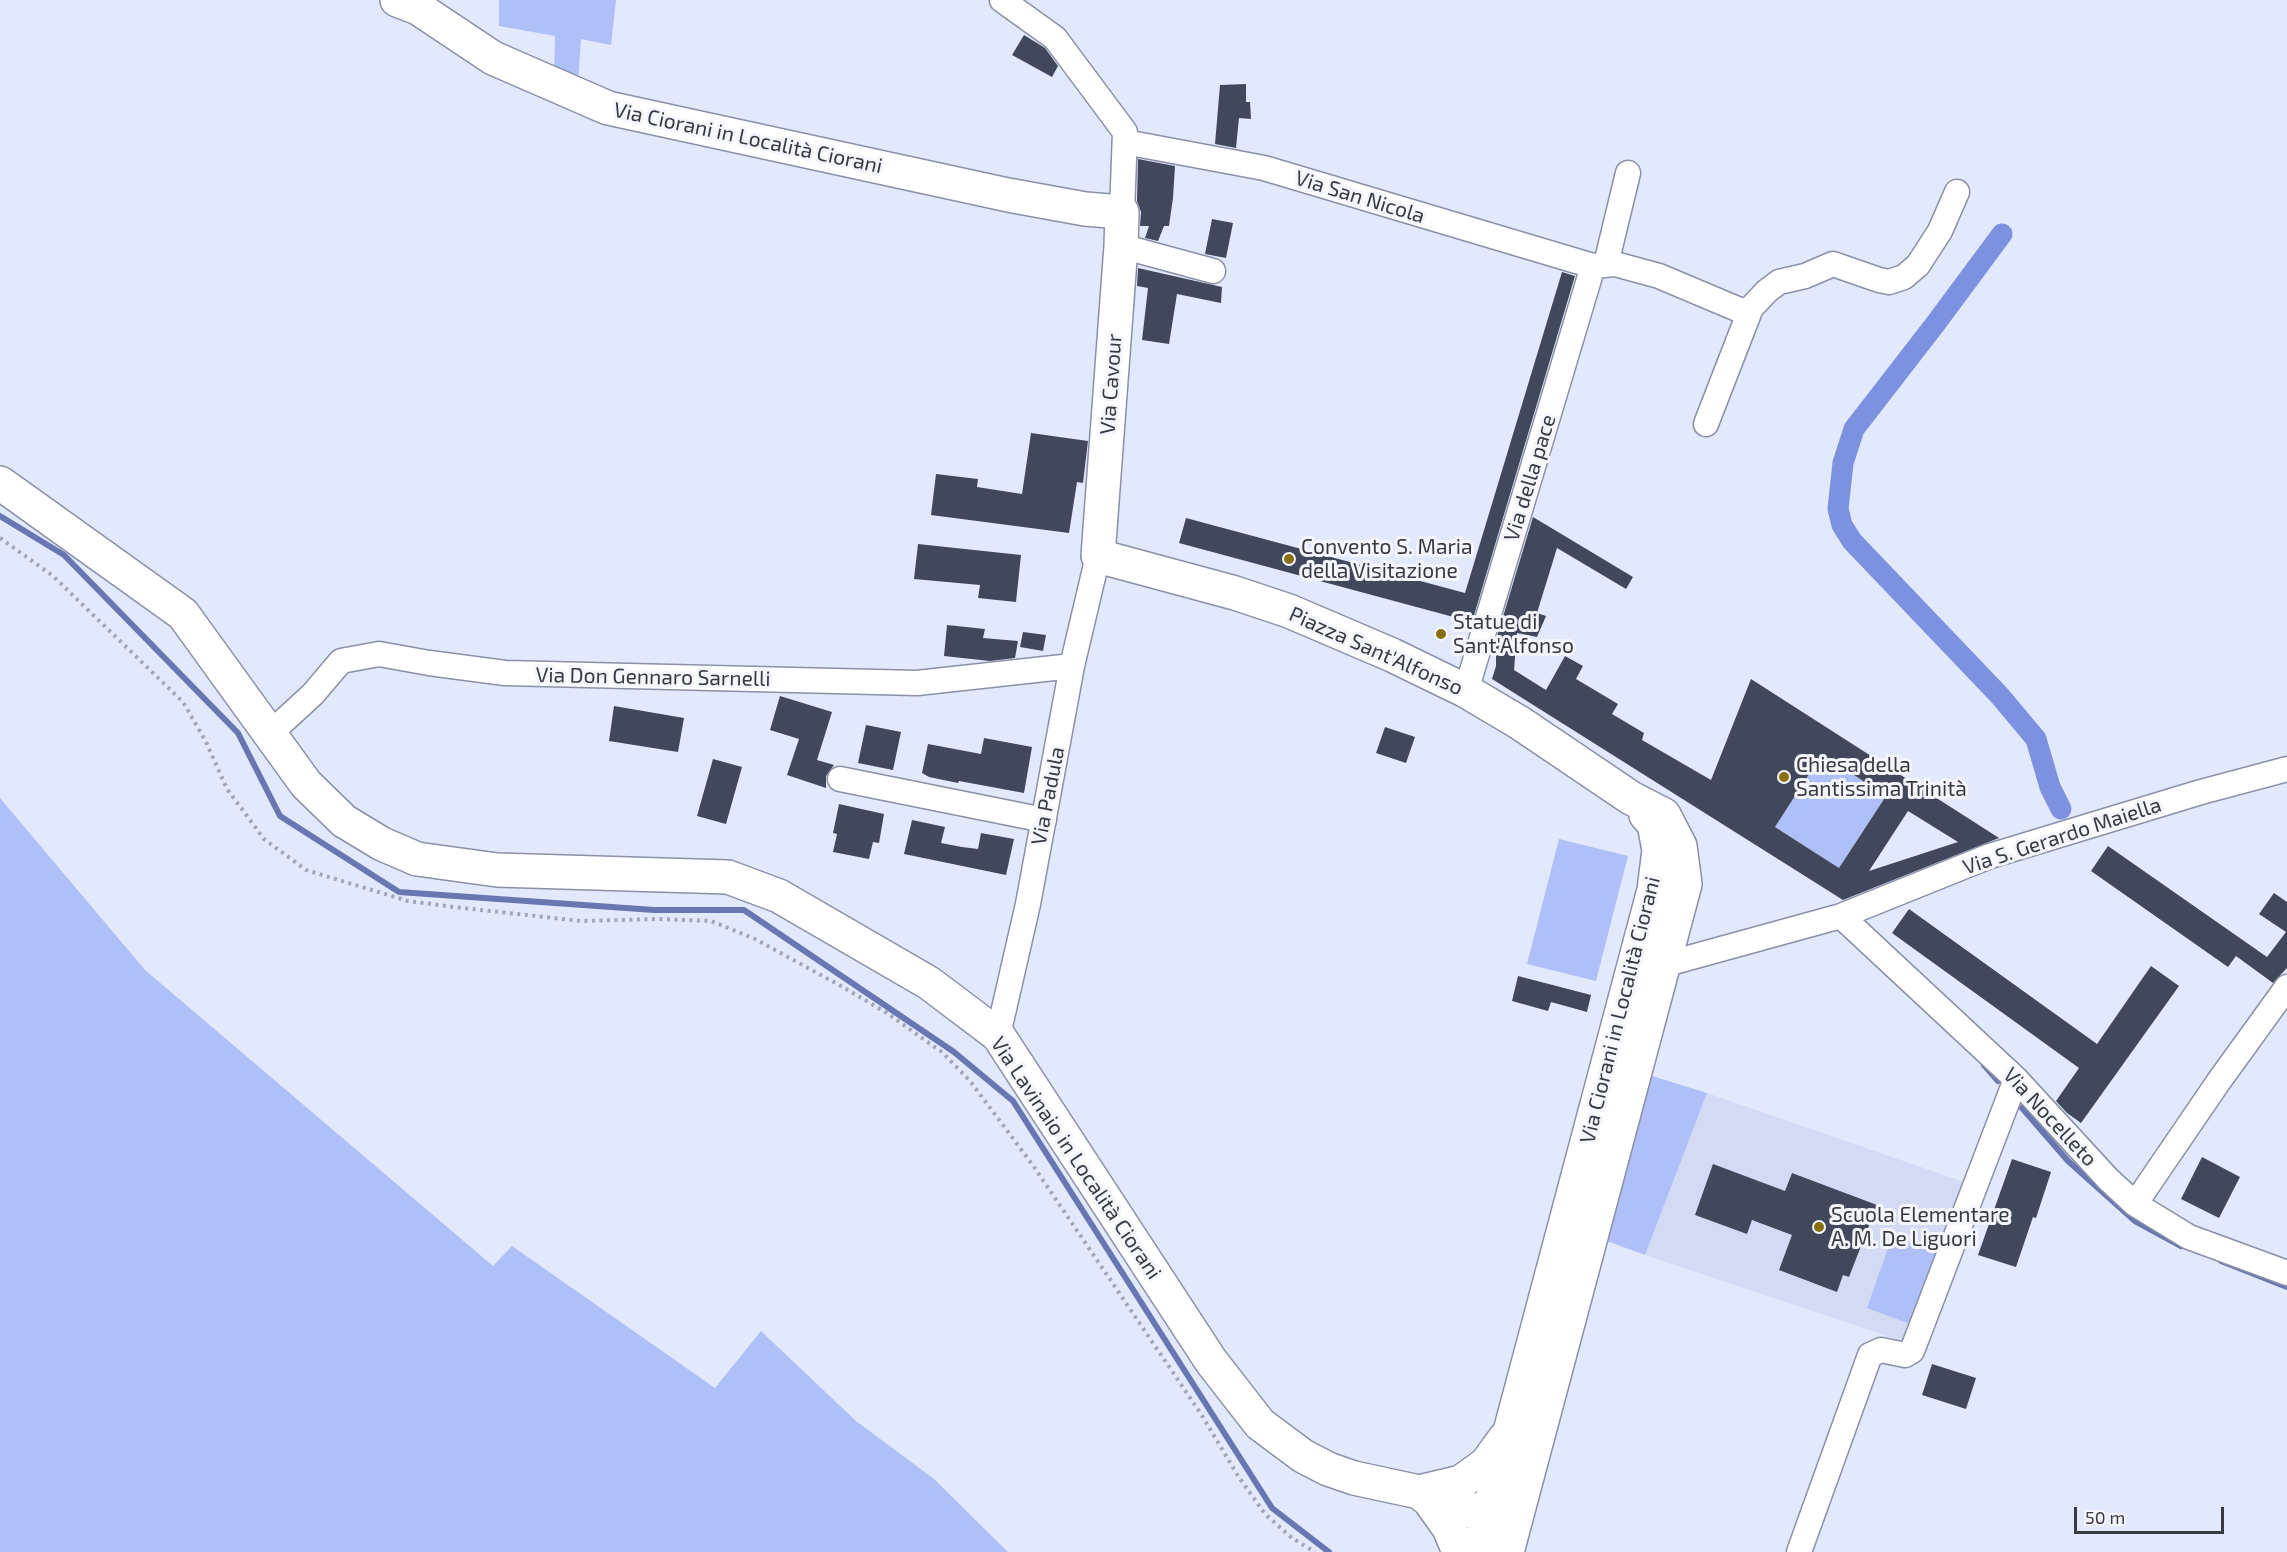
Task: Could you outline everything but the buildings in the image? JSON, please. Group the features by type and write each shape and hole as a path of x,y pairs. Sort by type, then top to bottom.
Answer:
{"street":[{"name":"Via Ciorani in Località Ciorani","path":"397,0 418,8 493,58 608,108 1008,195 1085,209 1122,212"},
{"path":"1002,0 1055,38 1125,132 1122,212"},
{"name":"Via San Nicola","path":"1125,142 1264,168 1599,265 1659,276 1742,311 1751,308"},
{"name":"Via della pace","path":"1466,691 1628,173"},
{"path":"1706,424 1751,308 1767,291 1779,282 1805,276 1833,264 1889,282 1904,278 1918,264 1940,231 1957,192"},
{"name":"Via Cavour","path":"1098,556 1122,212"},
{"path":"1121,246 1214,271"},
{"name":"Via Lavinaio in Località Ciorani","path":"0,483 183,614 306,784 344,821 381,843 417,860 497,870 728,877 778,896 929,983 998,1035 1211,1361 1260,1424 1303,1456 1328,1469 1354,1478 1427,1493 1462,1510 1503,1510"},
{"name":"Via Padula","path":"998,1035 1028,904 1072,666 1098,556"},
{"name":"Piazza Sant'Alfonso","path":"1098,556 1235,593 1289,611 1466,691 1520,723 1631,798"},
{"name":"Via Don Gennaro Sarnelli","path":"272,739 276,728 313,694 341,661 379,654 506,673 917,683 1072,666"},
{"name":"Via S. Gerardo Maiella","path":"1649,961 1841,916 1990,856 2201,792 2287,769"},
{"path":"840,779 1044,820"},
{"name":"Via Ciorani in Località Ciorani","path":"1478,1552 1503,1510 1649,961 1659,850 1654,824 1631,798"},
{"name":"Via Nocelleto","path":"1841,916 2016,1079 2108,1179 2135,1204 2188,1238 2287,1273"},
{"name":"Via Ciorani in Località Ciorani","path":"1507,1552 1503,1510 1510,1432 1649,961"},
{"path":"2135,1204 2287,987"},
{"path":"1799,1552 1870,1355 1881,1350 1905,1355 1912,1351 2016,1079"},
{"path":"1459,1552 1449,1528 1427,1493 1461,1482 1486,1464 1510,1432"}],"path":[{"path":"0,538 53,576 183,702 206,741 226,789 264,838 306,870 408,901 454,907 581,921 658,919 711,921 755,939 887,1013 943,1053 970,1081 1032,1164 1201,1414 1238,1476 1265,1514 1292,1538 1315,1552"}],"shaded area":[{"path":"499,0 616,0 611,45 581,39 578,83 554,74 555,36 499,26"},
{"path":"1822,754 1886,796 1839,868 1775,827"},
{"path":"0,798 145,970 493,1266 512,1246 715,1388 761,1331 856,1421 934,1479 1008,1552 0,1552"},
{"path":"1559,839 1628,856 1596,981 1527,964"},
{"path":"1649,1075 1707,1093 1645,1255 1604,1240"},
{"path":"1707,1093 1967,1183 1908,1343 1645,1255"},
{"path":"1892,1237 1936,1253 1910,1324 1867,1308"}],"waterway":[{"path":"2002,234 1854,429 1843,463 1838,509 1842,525 1852,541 2000,696 2036,739 2050,787 2061,809"},
{"path":"0,516 64,555 238,733 280,816 399,892 654,910 744,910 954,1052 1013,1101 1272,1508 1329,1552"},
{"path":"1984,1065 1998,1081"},
{"path":"2022,1108 2068,1161 2135,1221 2181,1246"},
{"path":"2221,1261 2287,1287"}],"place":[{"name":"Convento S. Maria della Visitazione","path":"1289,559"},
{"name":"Statue di Sant'Alfonso","path":"1441,634"},
{"name":"Chiesa della Santissima Trinità","path":"1784,777"},
{"name":"Scuola Elementare A. M. De Liguori","path":"1819,1227"}]}
